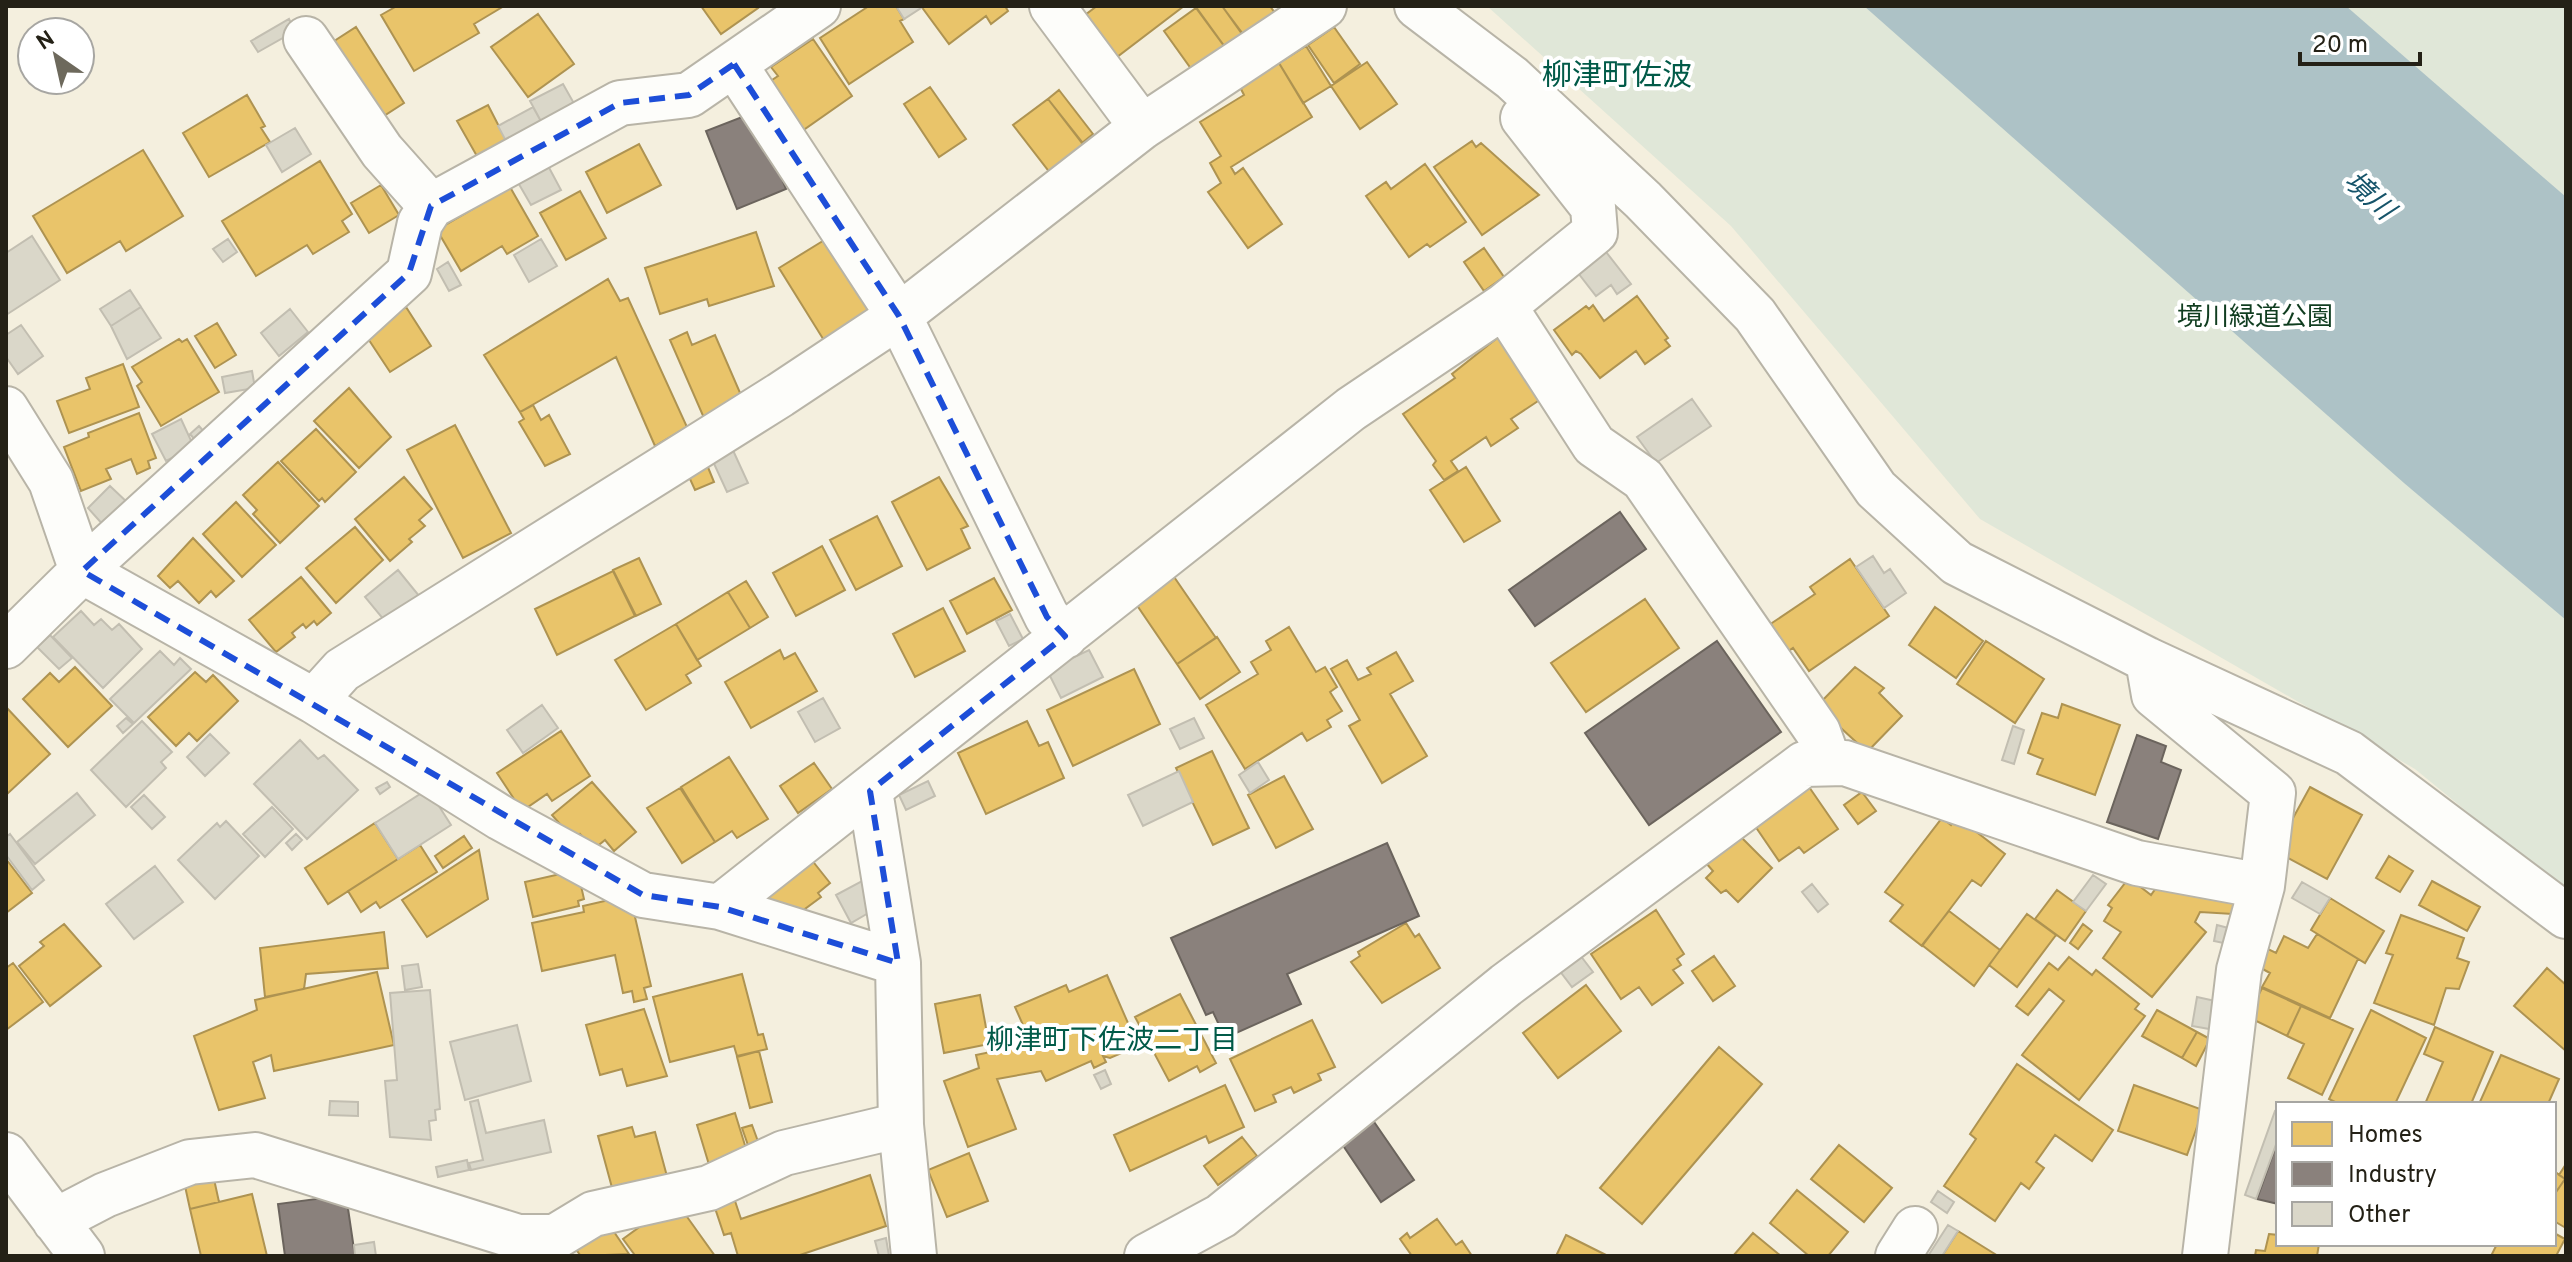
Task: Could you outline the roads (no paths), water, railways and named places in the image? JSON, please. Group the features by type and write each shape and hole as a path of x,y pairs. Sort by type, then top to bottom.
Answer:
{"street":[{"path":"6,646 82,571 409,273 420,223 431,206 620,103 689,95 818,6"},
{"path":"1052,6 1142,127"},
{"path":"314,701 342,670 780,395 899,316 1142,127 1324,6"},
{"path":"1417,6 1512,78 1643,200 1755,315 1876,489 1957,563 2148,660 2349,753 2566,916"},
{"path":"306,39 382,151 431,206"},
{"path":"734,64 899,316 1047,617 1065,636"},
{"path":"720,907 1351,409 1504,306 1595,232 1593,207 1499,88 1512,78"},
{"path":"1504,306 1594,445 1643,479 1818,732 1829,763"},
{"path":"6,409 51,481 82,571 314,701 501,818 643,895 720,907 898,963"},
{"path":"2148,660 2154,695 2273,793 2262,886 2239,970 2205,1256"},
{"path":"1147,1256 1221,1216 1506,985 1804,764 1845,763 2137,863 2262,886"},
{"path":"870,791 898,963 901,1125 914,1256"},
{"path":"55,1221 105,1195 190,1162 255,1155 518,1237 555,1237 593,1214 709,1188 784,1153 901,1125"},
{"path":"6,1155 82,1256"}],"water":[{"name":"境川","path":"1864,6 2346,6 2566,197 2566,620 2404,483"}],"district":[{"name":"柳津町佐波","path":"1617,77"},
{"name":"柳津町下佐波二丁目","path":"1112,1042"}],"park label":[{"name":"境川緑道公園","path":"2255,318"}]}
